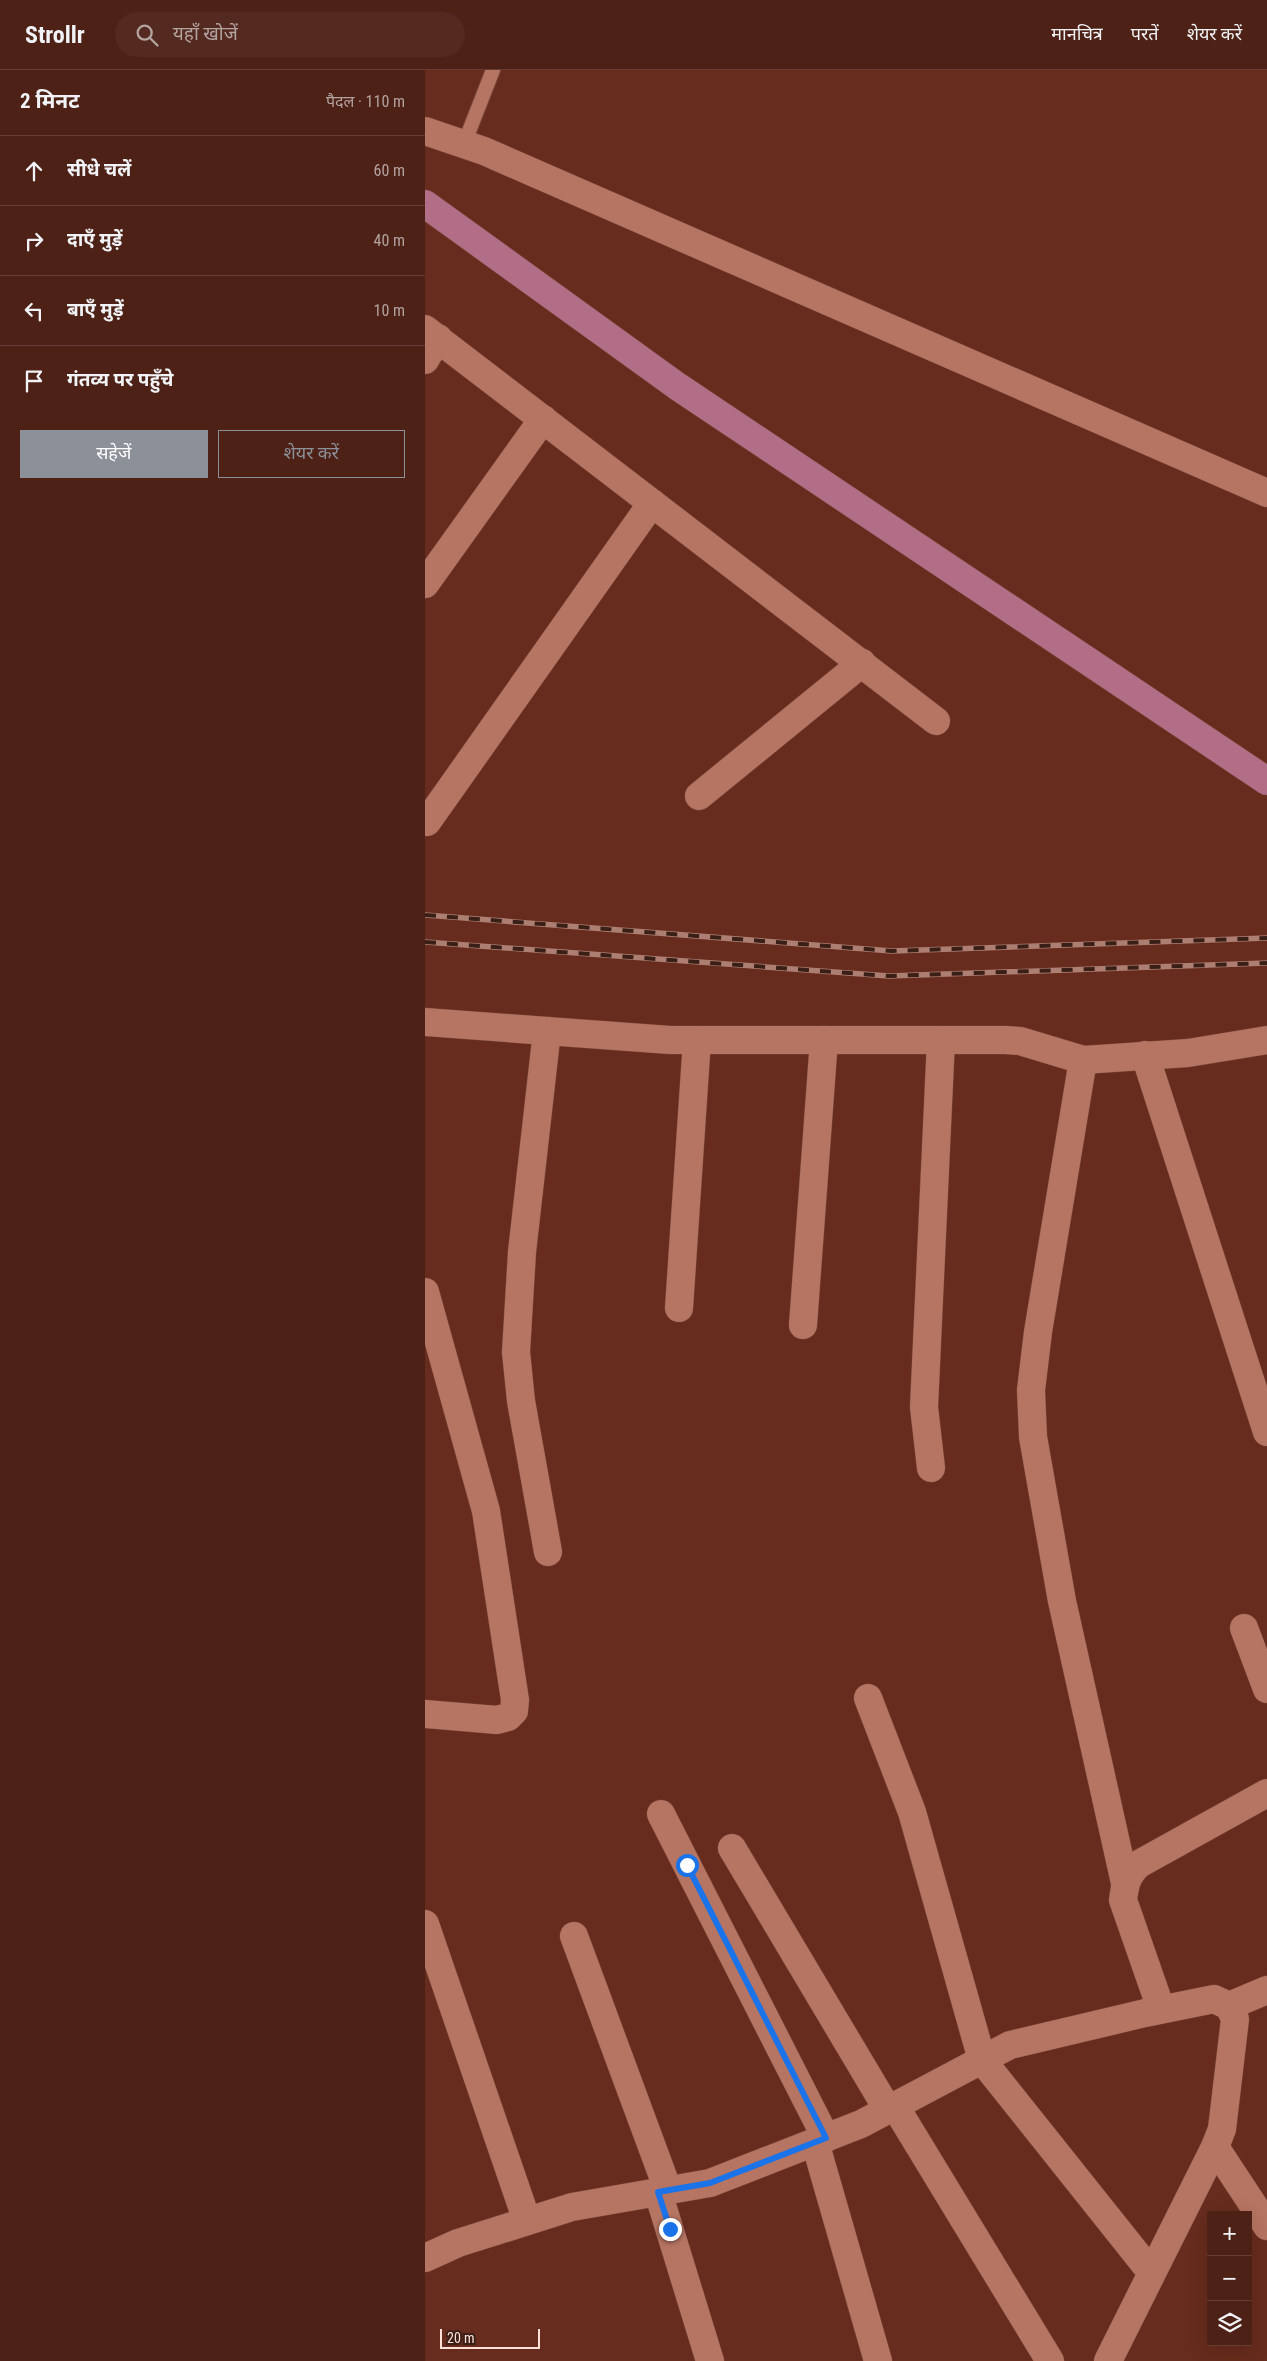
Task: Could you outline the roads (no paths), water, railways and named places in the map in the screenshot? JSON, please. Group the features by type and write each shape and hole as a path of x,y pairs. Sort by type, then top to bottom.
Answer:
{"main road":[{"path":"425,204 677,386 1267,781"}],"street":[{"path":"425,131 465,144 1267,493"},
{"path":"429,342 543,419 936,721"},
{"path":"425,584 543,419"},
{"path":"427,822 652,503"},
{"path":"699,796 862,663"},
{"path":"425,1022 697,1040 1013,1040 1073,1057 1201,1052 1267,1040"},
{"path":"547,1031 522,1252 516,1352 521,1401 548,1552"},
{"path":"679,1308 697,1040"},
{"path":"803,1325 824,1040"},
{"path":"931,1468 924,1406 941,1040"},
{"path":"1145,1055 1267,1432"},
{"path":"1073,1057 1031,1390 1033,1437 1062,1602 1125,1883 1123,1900 1154,2011"},
{"path":"425,1292 486,1511 515,1700 514,1711 508,1717 497,1720 426,1719"},
{"path":"1244,1628 1267,1689"},
{"path":"868,1698 904,1786 982,2060 1151,2272"},
{"path":"1125,1883 1131,1871 1139,1864 1267,1793"},
{"path":"661,1814 820,2140 878,2361"},
{"path":"732,1848 891,2108 1050,2361"},
{"path":"425,1924 527,2221"},
{"path":"574,1936 663,2191 710,2361"},
{"path":"1229,2006 1267,1990"},
{"path":"425,2258 457,2242 572,2207 710,2183 861,2124 1010,2045 1214,1999 1229,2006 1235,2019 1222,2129 1211,2155 1108,2361"},
{"path":"1211,2155 1267,2226"}],"lane":[{"path":"465,144 493,70"}],"railway":[{"path":"425,915 892,951 1267,938"},
{"path":"425,942 889,976 1267,963"}]}
